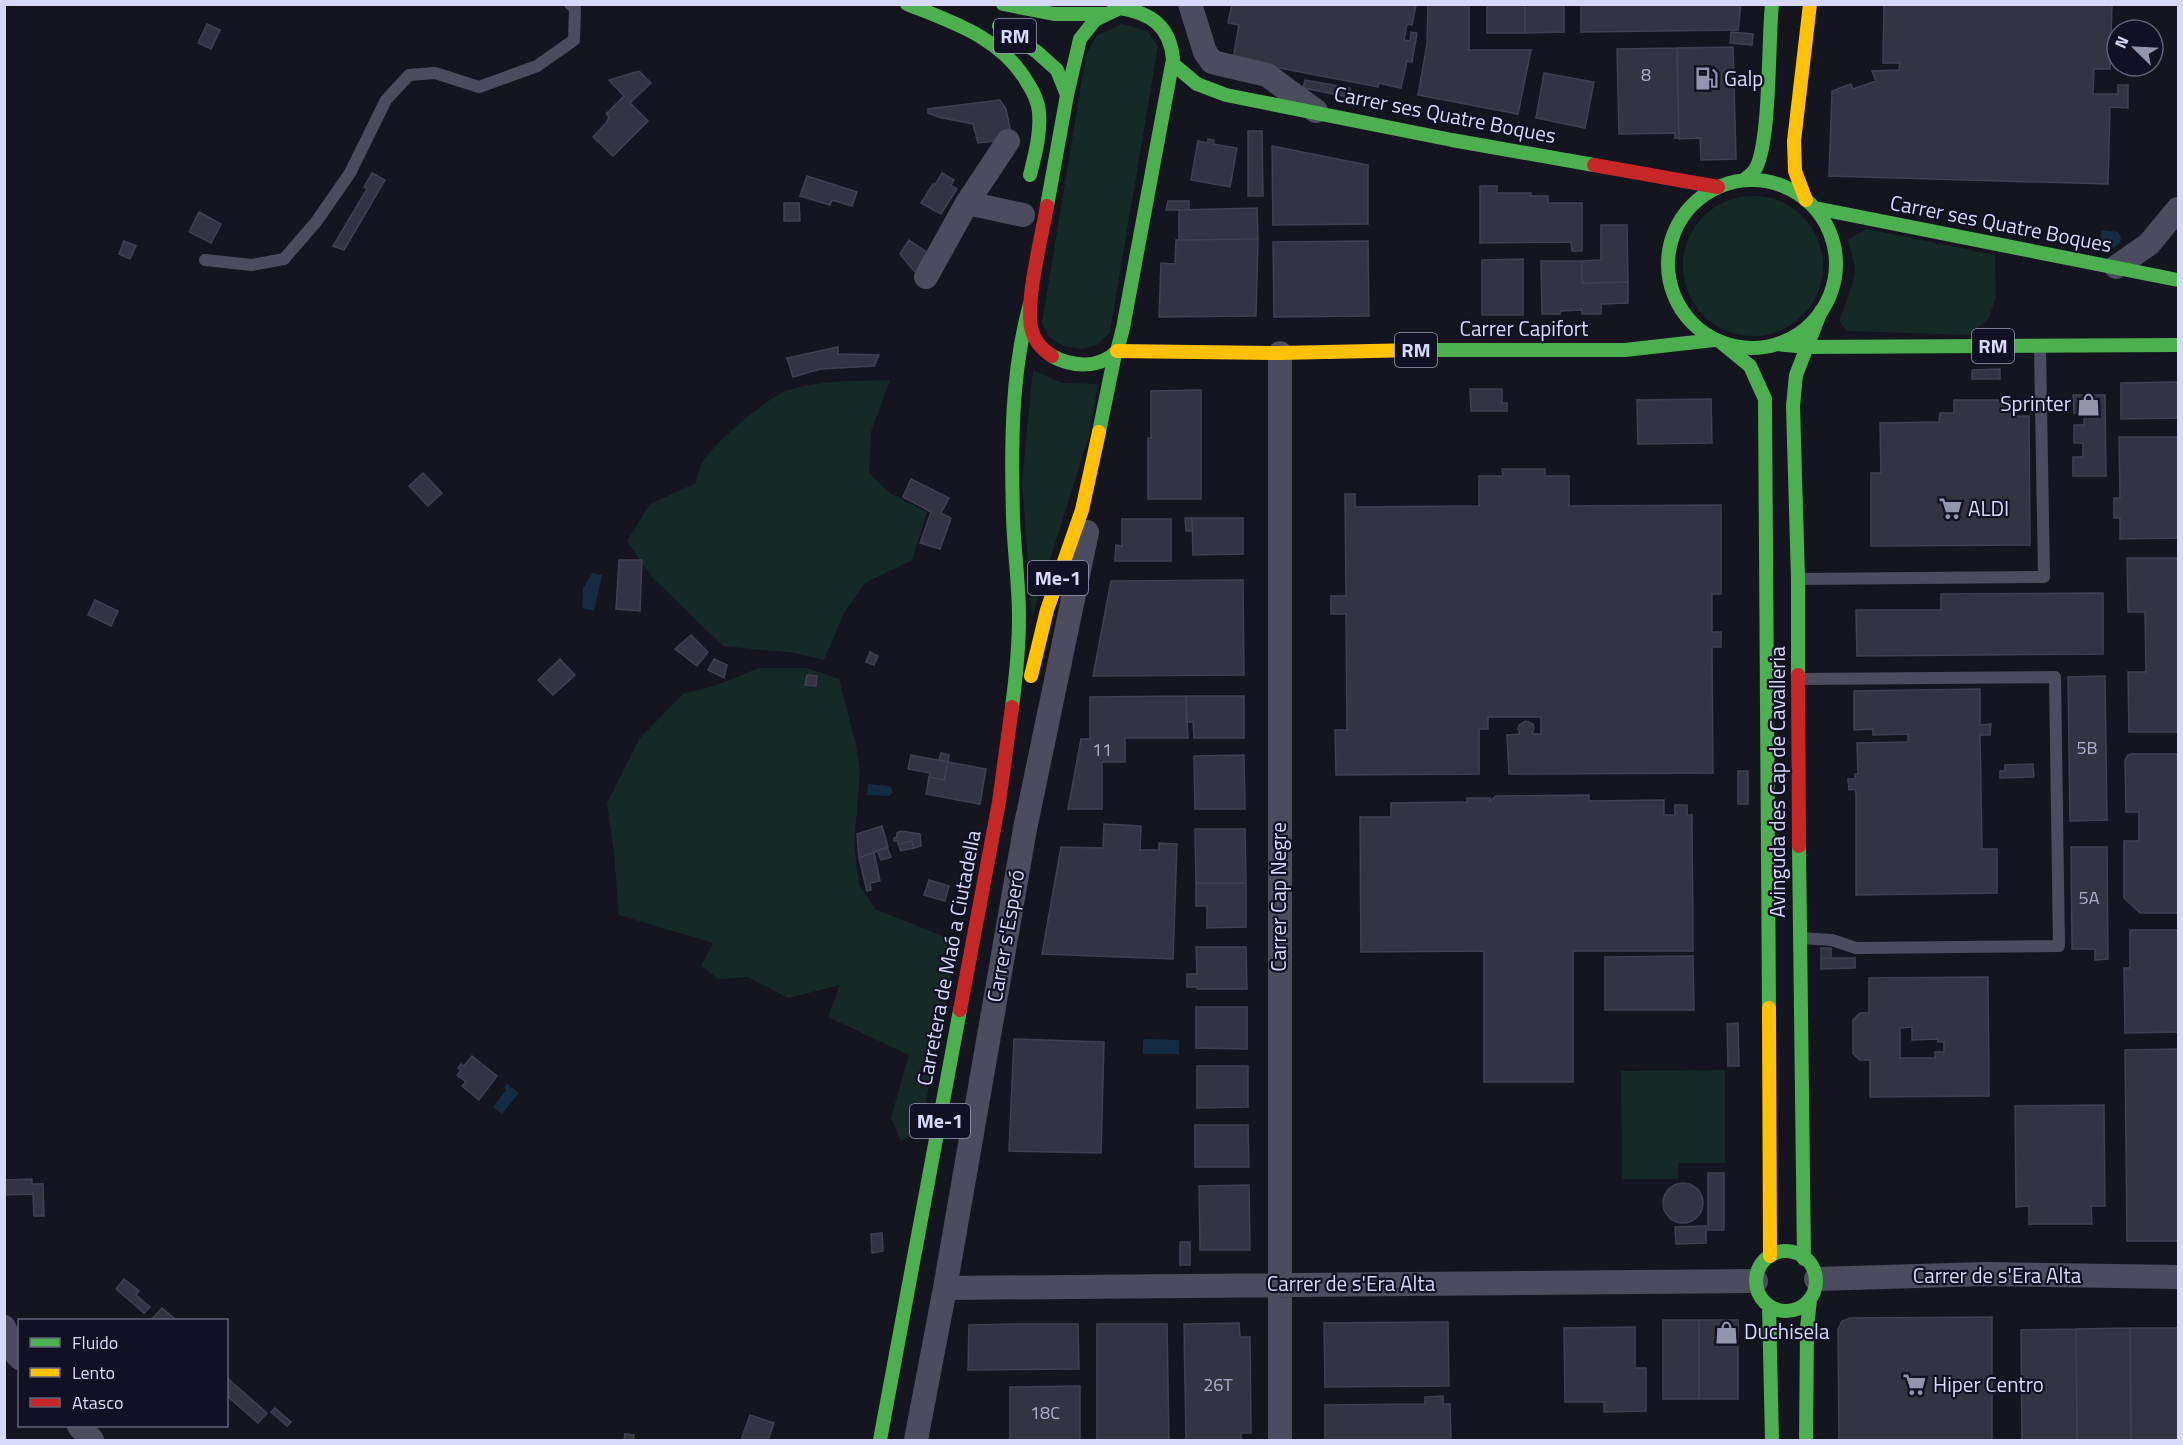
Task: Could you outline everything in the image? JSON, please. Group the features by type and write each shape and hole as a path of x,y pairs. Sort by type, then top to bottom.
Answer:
{"main road":[{"name":"RM","path":"907,4 966,29 1001,48 1015,62 1028,82 1038,106 1036,143 1029,184"},
{"name":"RM","path":"941,4 1003,28 1037,52 1057,70 1067,95"},
{"name":"RM","path":"1003,4 1055,15 1080,16 1109,10 1120,8 1133,9 1152,17 1165,30 1173,52 1173,64 1123,328 1116,352 1097,362 1074,365 1058,360 1039,345 1033,337 1030,328 1030,304 1067,95 1080,39 1088,27 1109,10"},
{"path":"1744,180 1755,170 1761,154 1765,125 1772,4"},
{"path":"1810,4 1794,141 1796,171 1810,204"},
{"path":"1165,12 1171,43"},
{"name":"Carrer ses Quatre Boques","path":"1173,64 1181,74 1208,90 1226,95 1452,140 1718,187"},
{"name":"RM","path":"1744,180 1777,184 1792,190 1810,204 1827,225 1834,249 1835,273 1831,294 1821,311 1801,333 1777,344 1751,349 1718,342 1695,326 1680,309 1671,288 1667,266 1670,243 1679,222 1695,201 1718,187 1744,180"},
{"name":"Carrer ses Quatre Boques","path":"1810,204 2178,280"},
{"name":"Carretera de Maó a Ciutadella","path":"880,1440 999,802 1017,670 1019,616 1013,516 1013,418 1022,333 1030,304"},
{"name":"Avinguda des Cap de Cavalleria","path":"1804,1258 1799,938 1798,579 1793,406 1796,375 1821,311"},
{"name":"Carrer Capifort","path":"1116,352 1625,350 1718,342"},
{"name":"Avinguda des Cap de Cavalleria","path":"1718,342 1751,365 1765,399 1770,1256"},
{"name":"RM","path":"1777,344 1807,347 2178,345"},
{"name":"Carretera de Maó a Ciutadella","path":"999,802 1047,610 1082,510 1116,352"},
{"path":"1003,378 1004,460 1013,516"},
{"path":"1806,1440 1807,1328 1813,1290 1814,1270 1804,1258 1786,1251 1770,1256 1758,1271 1756,1281 1762,1299 1769,1306 1786,1311 1795,1310 1813,1290"},
{"path":"1769,1306 1772,1440"}],"street":[{"path":"1190,4 1205,52 1212,62 1267,75 1318,112"},
{"path":"926,277 967,203 1008,141"},
{"path":"967,203 1023,215"},
{"path":"2116,267 2149,244 2178,209"},
{"name":"Carrer Cap Negre","path":"1280,353 1280,1440"},
{"name":"Carrer s'Esperó","path":"916,1440 945,1288 1025,829 1094,500 1099,433"},
{"name":"Carrer de s'Era Alta","path":"1813,1290 1984,1275 2178,1277"},
{"name":"Carrer de s'Era Alta","path":"945,1288 1756,1281"},
{"path":"4,1327 18,1354"},
{"path":"81,1427 92,1440"}],"lane":[{"path":"205,260 252,265 284,259 316,222 350,173 386,100 409,75 435,74 479,87 537,66 574,40 575,9 570,4"},
{"path":"1798,579 2044,577 2040,347"},
{"path":"1798,679 2055,677 2059,946 1856,948 1832,940 1799,938"}],"green space":[{"path":"1122,24 1147,31 1158,46 1110,332 1097,345 1082,349 1063,346 1049,337 1042,323 1086,55 1096,36"},
{"path":"1753,196 1780,202 1792,208 1802,217 1811,227 1817,239 1823,266 1817,293 1811,305 1802,315 1792,324 1780,330 1753,336 1726,330 1714,324 1704,315 1695,305 1689,293 1683,266 1689,239 1695,227 1704,217 1714,208 1726,202"},
{"path":"1867,229 1995,255 1996,296 1989,318 1970,335 1847,331 1839,321 1853,283 1855,269 1848,239"},
{"path":"1033,370 1062,383 1098,384 1089,436 1032,617 1022,481"},
{"path":"890,380 871,432 869,473 891,494 927,512 912,560 865,583 844,613 824,660 796,653 723,646 652,577 627,541 650,504 696,483 701,465 715,447 748,416 780,394 791,389 819,384"},
{"path":"759,668 806,668 839,679 856,745 860,773 854,844 859,884 875,909 958,942 920,1132 901,1141 891,1118 909,1055 828,1017 840,985 788,998 748,977 718,979 701,966 713,943 619,915 607,803 640,738 683,694 717,685"},
{"path":"1725,1070 1725,1163 1678,1163 1678,1179 1622,1179 1621,1071"}],"water":[{"path":"2101,230 2118,232 2121,237 2120,243 2115,247 2101,247"},
{"path":"592,573 602,575 594,611 582,608 583,589"},
{"path":"868,784 890,786 893,793 889,796 867,795"},
{"path":"1143,1039 1179,1040 1179,1054 1143,1054"},
{"path":"507,1084 519,1093 502,1114 493,1107 506,1090 504,1087"}],"building":[{"path":"1232,4 1419,4 1416,5 1412,25 1407,24 1404,40 1410,41 1411,32 1417,33 1412,62 1407,61 1401,88 1379,83 1378,87 1233,59 1239,25 1228,23"},
{"path":"1428,4 1469,4 1469,50 1531,50 1518,114 1418,95 1427,44"},
{"path":"1487,4 1525,4 1525,33 1487,33"},
{"path":"1525,4 1564,4 1564,32 1525,33"},
{"path":"1581,4 1741,4 1738,30 1581,32"},
{"path":"1884,4 2112,4 2112,18 2105,18 2105,69 2094,69 2093,94 2118,94 2118,85 2128,85 2128,108 2110,107 2108,184 1829,176 1832,91 1851,84 1853,89 1876,81 1872,71 1899,70 1900,63 1883,63"},
{"path":"207,24 220,30 211,49 198,43"},
{"path":"1731,32 1753,34 1752,45 1730,43"},
{"name":"Galp","path":"1733,47 1736,159 1701,160 1700,138 1679,139 1677,48"},
{"path":"1677,48 1679,138 1675,138 1675,133 1619,134 1617,49"},
{"path":"639,71 651,83 630,103 648,121 613,156 593,137 606,123 609,117 606,114 624,96 609,80"},
{"path":"1544,73 1594,82 1585,128 1536,118"},
{"path":"1305,80 1350,88 1348,97 1303,88"},
{"path":"1000,100 1006,109 1010,128 1003,140 978,143 973,124 928,113 928,109"},
{"path":"1248,131 1262,131 1263,196 1248,196"},
{"path":"1208,139 1214,140 1213,144 1237,148 1230,187 1191,180 1198,141 1208,143"},
{"path":"1272,146 1368,165 1368,224 1273,225"},
{"path":"372,173 385,180 344,250 333,246 367,189 364,187"},
{"path":"942,173 954,180 951,185 957,189 941,214 921,203"},
{"path":"807,176 857,192 852,206 832,200 830,205 800,196"},
{"path":"1480,186 1497,186 1497,193 1531,193 1531,196 1548,196 1548,203 1582,203 1582,251 1572,251 1571,242 1480,243"},
{"path":"1168,201 1189,201 1189,210 1166,210"},
{"path":"784,203 799,203 800,221 784,221"},
{"path":"1257,208 1258,239 1179,240 1179,210"},
{"path":"199,212 221,224 211,243 189,232"},
{"path":"1601,225 1627,225 1628,282 1582,283 1582,261 1601,260"},
{"path":"1258,239 1256,316 1159,317 1161,263 1175,264 1176,240"},
{"path":"909,240 928,253 918,272 914,271 900,254"},
{"path":"124,241 136,246 130,259 119,254"},
{"path":"1368,241 1369,316 1274,317 1273,242"},
{"path":"1523,259 1523,315 1482,315 1482,260"},
{"path":"1541,261 1582,261 1582,283 1628,282 1628,303 1601,304 1601,314 1582,314 1582,310 1542,314"},
{"path":"838,347 838,354 879,355 874,366 820,369 793,377 787,358"},
{"path":"2000,369 2000,379 1972,379 1972,370"},
{"path":"2178,382 2178,418 2121,419 2121,383"},
{"path":"1470,389 1502,389 1502,403 1507,403 1507,411 1471,411"},
{"path":"1201,390 1201,499 1148,499 1151,391"},
{"path":"2073,395 2105,395 2106,476 2073,476 2073,457 2083,457 2083,443 2074,443 2074,425 2084,425 2084,413 2074,413"},
{"path":"1711,399 1712,443 1638,444 1637,400"},
{"name":"ALDI","path":"1954,400 2011,400 2011,416 2029,416 2030,545 1871,546 1871,473 1881,473 1880,423 1939,422 1940,413 1954,413"},
{"path":"2119,437 2178,437 2178,538 2120,539 2120,518 2114,518 2114,498 2120,498"},
{"path":"1502,469 1545,469 1545,476 1569,476 1569,506 1721,505 1721,594 1712,594 1712,632 1721,632 1721,647 1712,647 1713,773 1509,774 1507,735 1520,734 1519,725 1526,721 1533,724 1532,734 1541,734 1541,717 1488,717 1488,729 1479,729 1479,774 1336,775 1335,730 1347,730 1346,614 1331,614 1331,596 1346,596 1345,494 1355,494 1355,507 1479,506 1479,476 1503,476"},
{"path":"423,473 442,493 428,506 409,486"},
{"path":"911,479 949,498 941,513 951,518 940,549 920,543 931,512 903,497"},
{"path":"1185,518 1192,518 1192,531 1186,531"},
{"path":"1192,518 1243,518 1243,554 1193,555"},
{"path":"1122,519 1171,519 1171,561 1115,561 1116,545 1122,546"},
{"path":"2127,558 2178,558 2178,732 2129,732 2128,672 2146,672 2145,612 2128,612"},
{"path":"619,560 642,560 640,611 616,609"},
{"path":"1243,580 1244,675 1093,676 1111,581"},
{"path":"2103,593 2103,654 1857,656 1856,610 1941,610 1941,594"},
{"path":"95,600 118,611 111,626 88,615"},
{"path":"691,635 708,652 697,666 675,649"},
{"path":"870,652 878,656 874,665 866,662"},
{"path":"560,659 575,675 553,695 538,680"},
{"path":"714,659 727,665 724,678 708,670"},
{"path":"807,675 817,676 816,686 805,685"},
{"path":"2105,676 2107,820 2070,821 2068,677"},
{"path":"1980,689 1980,725 1991,724 1990,735 1980,735 1982,849 1997,849 1997,893 1856,895 1856,794 1855,789 1849,790 1848,779 1855,779 1855,774 1858,774 1857,743 1908,742 1908,734 1873,735 1873,729 1854,730 1854,691"},
{"path":"1186,696 1188,738 1125,738 1125,762 1102,762 1102,809 1068,809 1081,739 1090,739 1090,697"},
{"path":"1186,696 1244,696 1244,738 1194,738 1193,722 1186,722"},
{"path":"941,753 949,755 948,762 939,760"},
{"path":"2178,754 2178,913 2140,913 2124,898 2124,841 2139,841 2139,812 2126,812 2125,760 2128,755"},
{"path":"911,755 948,762 944,780 929,777 930,773 908,769"},
{"path":"1244,755 1245,809 1195,809 1194,756"},
{"path":"948,762 986,769 980,804 926,794 929,777 944,780"},
{"path":"2033,764 2034,777 2000,778 2000,771 2005,771 2005,765"},
{"path":"1738,771 1748,771 1748,804 1738,804"},
{"path":"1589,795 1589,801 1664,800 1664,815 1675,815 1675,805 1687,805 1687,815 1692,815 1693,951 1573,951 1573,1082 1484,1082 1484,951 1361,952 1360,817 1391,817 1391,803 1467,802 1467,798 1490,798 1490,801 1496,796"},
{"path":"1104,824 1141,826 1140,850 1159,850 1159,843 1177,844 1173,959 1042,954 1061,847 1103,848"},
{"path":"882,826 888,847 859,858 857,834"},
{"path":"1195,829 1245,829 1246,883 1196,883"},
{"path":"901,831 920,834 921,846 914,848 912,841 898,844 898,841 894,841 897,833"},
{"path":"912,841 914,848 901,851 898,844"},
{"path":"887,847 891,857 881,860 877,851"},
{"path":"2071,847 2107,847 2108,959 2095,960 2095,949 2072,949"},
{"path":"874,852 880,881 870,883 871,890 867,891 859,858"},
{"path":"929,880 949,886 945,901 924,895"},
{"path":"1196,883 1246,883 1246,927 1207,928 1207,906 1196,906"},
{"path":"2130,930 2178,930 2178,1032 2125,1033 2124,968 2130,968"},
{"path":"1196,947 1246,947 1247,989 1187,987 1187,974 1197,974"},
{"path":"1821,948 1831,948 1831,958 1821,958"},
{"path":"1693,956 1694,1010 1605,1010 1605,957"},
{"path":"1821,958 1855,958 1855,968 1821,969"},
{"path":"1988,977 1989,1096 1870,1097 1870,1060 1860,1060 1853,1054 1853,1020 1860,1013 1869,1013 1869,978","holes":["1912,1027 1912,1040 1938,1039 1938,1042 1944,1042 1944,1052 1935,1052 1935,1058 1900,1058 1900,1028"]},
{"path":"1196,1007 1247,1007 1247,1049 1196,1048"},
{"path":"1738,1023 1739,1066 1728,1066 1727,1024"},
{"path":"1014,1039 1104,1042 1101,1153 1009,1151"},
{"path":"2178,1049 2178,1241 2127,1241 2125,1050"},
{"path":"472,1056 497,1076 479,1100 462,1086 466,1082 457,1075 461,1070 458,1068 461,1064 464,1066"},
{"path":"1197,1066 1248,1066 1248,1107 1197,1108"},
{"path":"2104,1105 2105,1206 2091,1206 2092,1224 2029,1224 2029,1206 2016,1207 2015,1106"},
{"path":"1195,1125 1248,1125 1249,1167 1195,1167"},
{"path":"1708,1173 1724,1173 1724,1230 1708,1230"},
{"path":"32,1179 32,1184 43,1184 44,1216 34,1216 33,1194 4,1195 4,1180"},
{"path":"1683,1183 1697,1189 1703,1203 1697,1217 1683,1223 1669,1217 1663,1203 1669,1189"},
{"path":"1249,1185 1250,1250 1200,1250 1199,1186"},
{"path":"1706,1226 1706,1243 1676,1244 1675,1227"},
{"path":"882,1233 883,1251 872,1253 871,1234"},
{"path":"1180,1242 1190,1242 1190,1265 1180,1265"},
{"path":"124,1279 139,1291 136,1295 150,1307 144,1313 116,1289"},
{"path":"162,1308 175,1319 152,1319"},
{"name":"Hiper Centro","path":"1992,1317 1992,1440 1839,1440 1838,1329 1842,1321 1850,1318"},
{"path":"1663,1320 1699,1320 1699,1399 1663,1399"},
{"path":"1699,1320 1738,1320 1738,1399 1699,1399"},
{"path":"1448,1322 1449,1386 1325,1387 1324,1323"},
{"path":"1239,1323 1240,1337 1250,1337 1251,1433 1241,1433 1241,1440 1186,1440 1184,1324"},
{"path":"1078,1324 1079,1369 968,1370 969,1325"},
{"path":"1097,1324 1167,1324 1169,1440 1097,1440"},
{"path":"1635,1327 1635,1368 1646,1368 1646,1411 1604,1412 1604,1402 1565,1402 1564,1328"},
{"path":"2130,1328 2178,1328 2178,1440 2131,1440"},
{"path":"2130,1328 2131,1440 2077,1440 2076,1329"},
{"path":"2076,1329 2077,1440 2022,1440 2021,1330"},
{"path":"228,1379 267,1413 258,1423 228,1397"},
{"path":"1080,1386 1080,1440 1010,1440 1010,1387"},
{"path":"1443,1396 1443,1404 1450,1404 1451,1440 1325,1440 1325,1405 1425,1404 1425,1397"},
{"path":"275,1408 291,1422 287,1426 271,1412"},
{"path":"750,1415 774,1423 768,1440 741,1440"},
{"path":"625,1434 634,1435 633,1440 624,1440"}],"traffic: fast":[{"path":"907,4 974,33 1004,54 1017,67 1033,93 1039,112 1036,152 1030,175"},
{"path":"1003,4 1054,14 1105,14"},
{"path":"1744,180 1754,171 1763,140 1768,92 1772,4"},
{"path":"1052,356 1077,364 1102,361 1117,351 1123,328 1173,59 1168,38 1157,23 1141,13 1120,8"},
{"path":"1047,206 1067,95 1080,39 1095,20 1120,8"},
{"path":"999,26 1037,52 1057,70 1067,95"},
{"path":"1173,64 1197,84 1226,95 1452,140 1594,165"},
{"path":"1752,180 1784,187 1799,194 1811,205 1822,217 1829,232 1836,264 1829,296 1822,311 1811,323 1799,334 1784,341 1752,348 1720,341 1705,334 1693,323 1682,311 1675,296 1668,264 1675,232 1682,217 1693,205 1705,194 1720,187 1752,180"},
{"path":"1815,208 2178,280"},
{"path":"1012,707 1019,617 1013,517 1014,409 1019,356 1030,304"},
{"path":"1798,675 1793,406 1796,375 1821,311"},
{"path":"1417,350 1625,350 1714,340"},
{"path":"1722,343 1750,366 1765,399 1769,1008"},
{"path":"1777,344 1807,347 2178,345"},
{"path":"1099,432 1115,354"},
{"path":"1799,846 1804,1259"},
{"path":"880,1440 960,1010"},
{"path":"1786,1251 1807,1260 1816,1281 1807,1302 1786,1311 1765,1302 1756,1281 1765,1260 1786,1251"},
{"path":"1806,1440 1807,1328 1810,1300"},
{"path":"1769,1306 1772,1440"}],"traffic: slow":[{"path":"1806,200 1795,171 1794,141 1810,4"},
{"path":"1117,351 1280,353 1417,350"},
{"path":"1031,676 1047,610 1082,510 1099,432"},
{"path":"1769,1008 1770,1256"}],"traffic: jam":[{"path":"1594,165 1718,187"},
{"path":"1047,206 1032,288 1030,319 1035,339 1052,356"},
{"path":"1798,675 1799,846"},
{"path":"960,1010 999,802 1012,707"}],"place":[{"name":"Galp","path":"1706,79"},
{"name":"Sprinter","path":"2089,404"},
{"name":"ALDI","path":"1950,509"},
{"name":"Duchisela","path":"1726,1332"},
{"name":"Hiper Centro","path":"1915,1385"}]}
